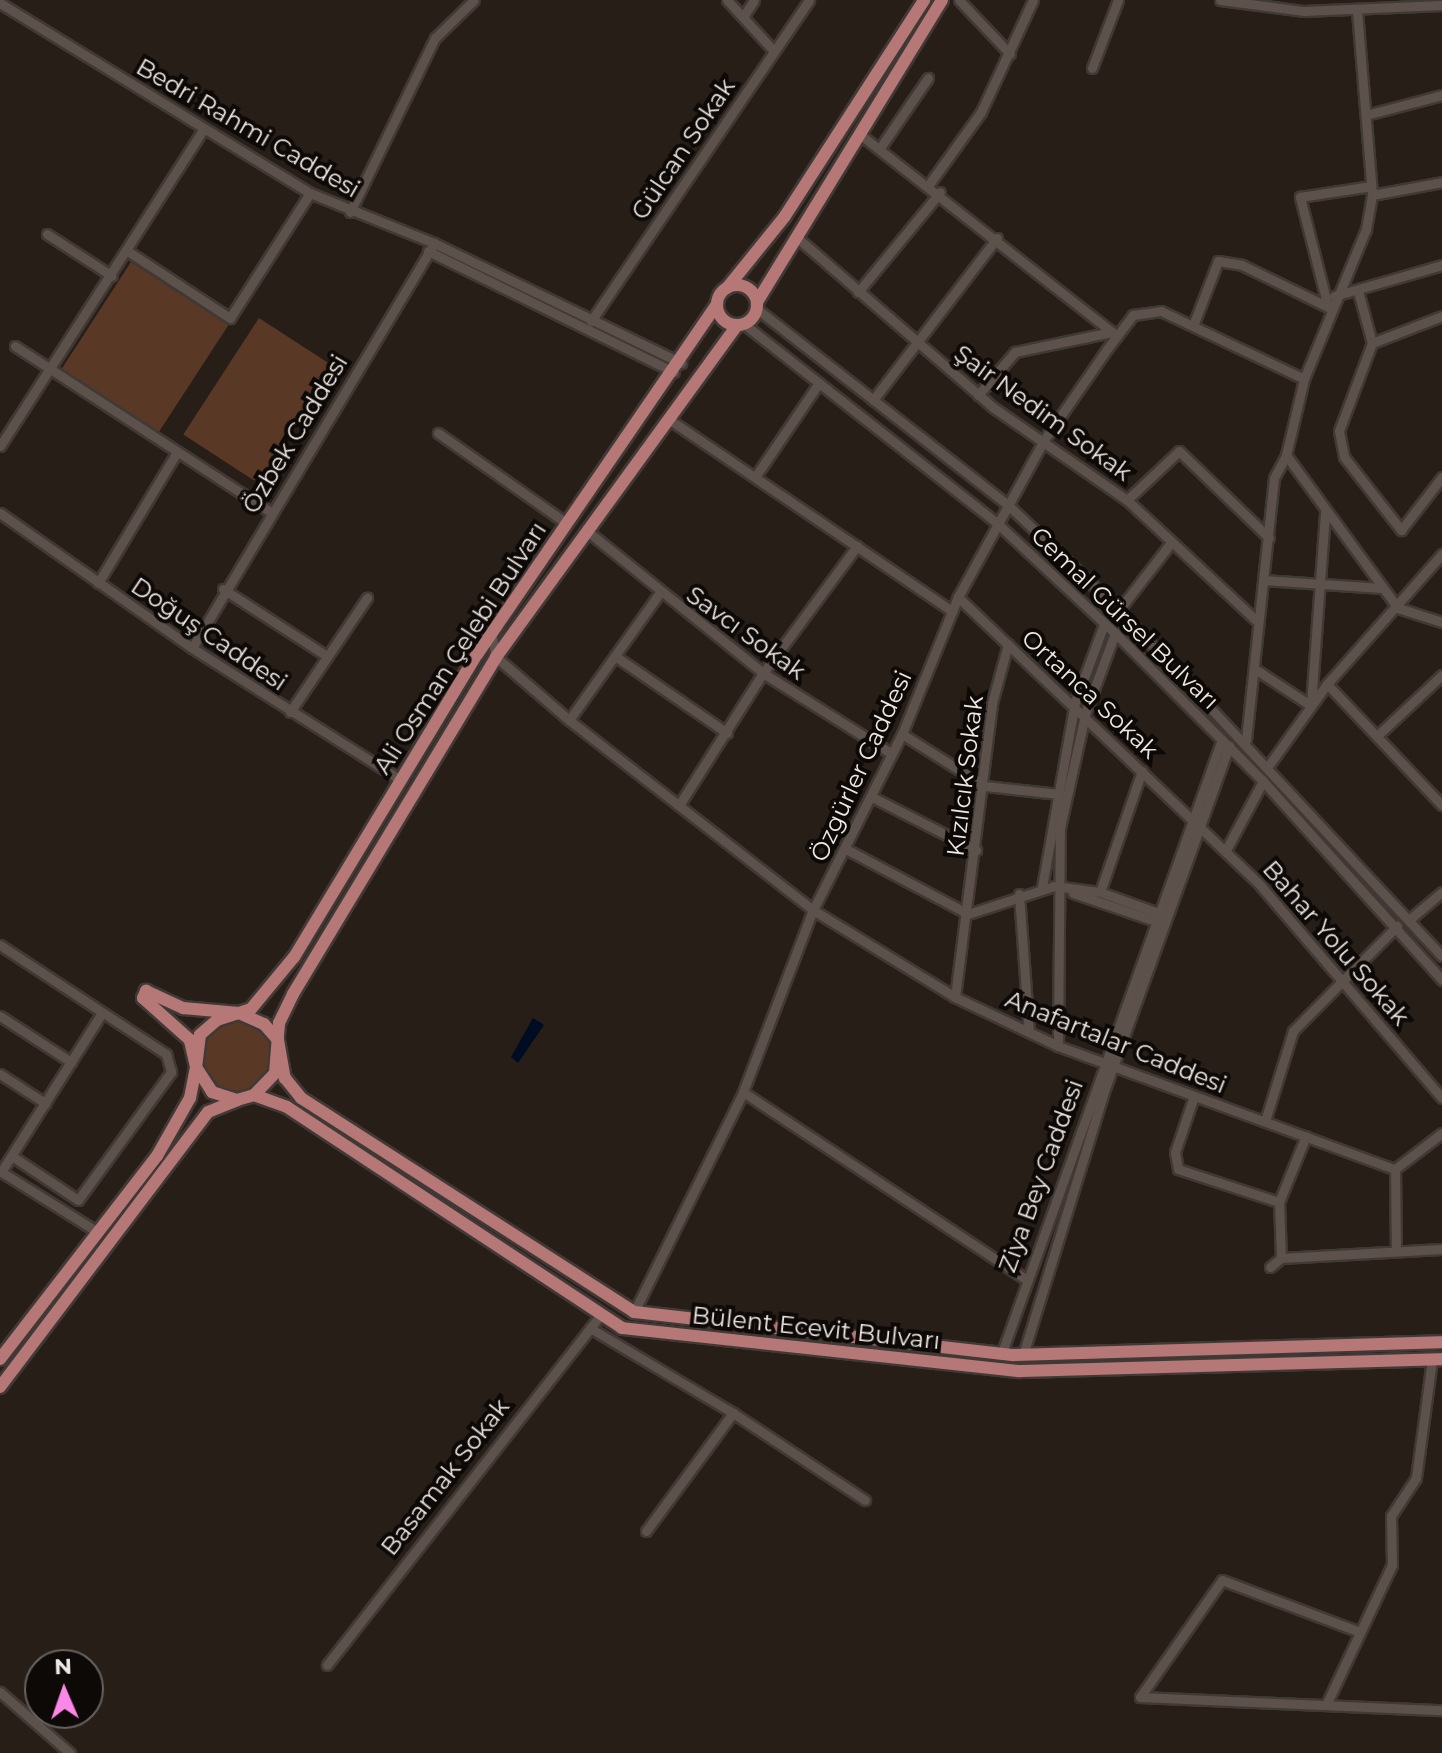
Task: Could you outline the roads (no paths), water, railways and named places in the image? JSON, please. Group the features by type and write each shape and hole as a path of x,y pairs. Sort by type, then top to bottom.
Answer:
{"main road":[{"path":"924,0 785,216 717,304 725,321 741,324 757,306 801,241 942,0"},
{"path":"727,288 746,287 757,306"},
{"name":"Ali Osman Çelebi Bulvarı","path":"239,1013 259,1002 294,957 491,632 677,368 717,304"},
{"name":"Ali Osman Çelebi Bulvarı","path":"278,1040 279,1023 308,966 496,657 586,530 741,324"},
{"path":"237,1100 205,1086 196,1067 190,1040 144,992 183,1008 239,1013 278,1040 285,1078 301,1098 634,1312 1001,1355 1442,1342"},
{"path":"0,1359 26,1329 171,1134 196,1067 206,1029 239,1013"},
{"path":"0,1387 208,1112 254,1095 275,1073 278,1040"},
{"name":"Bülent Ecevit Bulvarı","path":"254,1095 287,1107 599,1317 622,1328 1019,1371 1437,1359"}],"street":[{"path":"350,212 435,38 462,4 474,0"},
{"path":"727,0 773,50"},
{"path":"743,17 754,0"},
{"name":"Gülcan Sokak","path":"591,321 809,0"},
{"path":"959,0 1010,54"},
{"path":"930,183 1010,54 1033,0"},
{"path":"1092,68 1118,0"},
{"path":"1220,0 1286,5 1304,11 1442,5"},
{"path":"1304,11 1307,0"},
{"name":"Bedri Rahmi Caddesi","path":"0,3 310,193 431,247 677,368"},
{"path":"1246,740 1258,671 1258,622 1274,478 1286,455 1304,379 1328,307 1366,229 1371,190 1357,11"},
{"path":"880,148 928,78"},
{"path":"1366,115 1442,95"},
{"path":"0,446 129,252 203,130"},
{"path":"862,136 930,183 1115,334"},
{"path":"1328,307 1300,197 1442,182"},
{"path":"858,292 940,192"},
{"path":"129,252 230,318 310,193"},
{"path":"47,234 112,276"},
{"path":"873,400 913,340 997,238"},
{"name":"Şair Nedim Sokak","path":"801,241 978,395 1127,500 1170,544 1258,622"},
{"name":"Özbek Caddesi","path":"192,648 223,589 431,247"},
{"path":"1194,323 1218,261 1242,265 1328,307"},
{"path":"1334,296 1442,265"},
{"name":"Bedri Rahmi Caddesi","path":"484,273 591,321 677,368"},
{"path":"1358,291 1372,343 1339,431 1344,457 1401,530 1442,477"},
{"name":"Cemal Gürsel Bulvarı","path":"757,306 1008,505 1119,610 1246,740 1442,956"},
{"name":"Özgürler Caddesi","path":"634,1312 743,1092 813,910 902,734 958,597 1043,443 1115,334 1133,315 1149,311 1194,323 1304,379"},
{"path":"1372,343 1442,316"},
{"name":"Cemal Gürsel Bulvarı","path":"741,324 998,524 1115,633 1263,781 1397,926 1442,980"},
{"path":"978,395 1015,352 1115,334"},
{"path":"15,346 271,512"},
{"path":"755,477 819,383"},
{"path":"670,420 952,611"},
{"path":"438,433 566,523"},
{"path":"1127,500 1179,451 1269,538"},
{"path":"98,583 177,452"},
{"path":"1286,455 1398,608 1442,622"},
{"path":"1311,704 1325,511"},
{"name":"Doğuş Caddesi","path":"0,513 192,648 401,780"},
{"name":"Savcı Sokak","path":"586,530 659,594 763,673 892,754"},
{"path":"1119,610 1170,544"},
{"path":"681,802 763,673 857,546"},
{"path":"1269,765 1327,684 1398,608 1442,554"},
{"path":"1263,580 1382,588"},
{"path":"223,589 327,656"},
{"path":"569,720 659,594"},
{"name":"Ortanca Sokak","path":"958,597 1086,711 1142,771 1198,823"},
{"path":"290,712 367,598"},
{"path":"1042,887 1075,702 1104,624"},
{"path":"491,632 496,657"},
{"path":"1058,1046 1054,886 1060,795 1115,633"},
{"name":"Kızılcık Sokak","path":"955,997 985,786 992,703 1008,644"},
{"path":"615,656 727,733"},
{"name":"Anafartalar Caddesi","path":"496,657 569,720 681,802 813,910 955,997 1058,1046 1395,1169"},
{"path":"1258,671 1311,704"},
{"path":"1378,735 1442,675"},
{"path":"1327,684 1442,805"},
{"path":"902,734 985,786 1060,795"},
{"name":"Ziya Bey Caddesi","path":"1001,1355 1024,1278 1109,1065 1226,742"},
{"path":"1100,892 1142,771"},
{"path":"1226,850 1263,781"},
{"path":"1434,796 1442,786"},
{"path":"872,797 976,850"},
{"name":"Bahar Yolu Sokak","path":"1198,823 1343,978 1442,1098"},
{"path":"846,849 968,914 1019,894 1054,886 1100,892 1163,919"},
{"path":"1054,886 1163,919"},
{"path":"1410,919 1442,892"},
{"path":"1019,894 1029,1032"},
{"path":"1265,1121 1293,1031 1397,926"},
{"path":"0,945 166,1054 171,1072 78,1200 12,1156"},
{"path":"96,1231 1,1172 102,1013"},
{"path":"0,1016 71,1062"},
{"name":"Ziya Bey Caddesi","path":"1023,1355 1109,1065"},
{"path":"0,1074 45,1103"},
{"path":"743,1092 1024,1278"},
{"path":"1194,1096 1175,1152 1178,1169 1279,1202"},
{"path":"1396,1251 1395,1169 1442,1133"},
{"path":"1281,1258 1279,1202 1306,1136"},
{"path":"1270,1267 1281,1258 1442,1249"},
{"name":"Basamak Sokak","path":"327,1665 599,1317"},
{"path":"590,1328 733,1413 865,1500"},
{"path":"1326,1705 1392,1565 1391,1516 1416,1478 1437,1359"},
{"path":"646,1531 733,1413"},
{"path":"1360,1632 1222,1580 1140,1697 1442,1710"},
{"path":"0,1692 70,1753"}],"water":[{"path":"533,1018 544,1025 518,1063 511,1057"}]}
